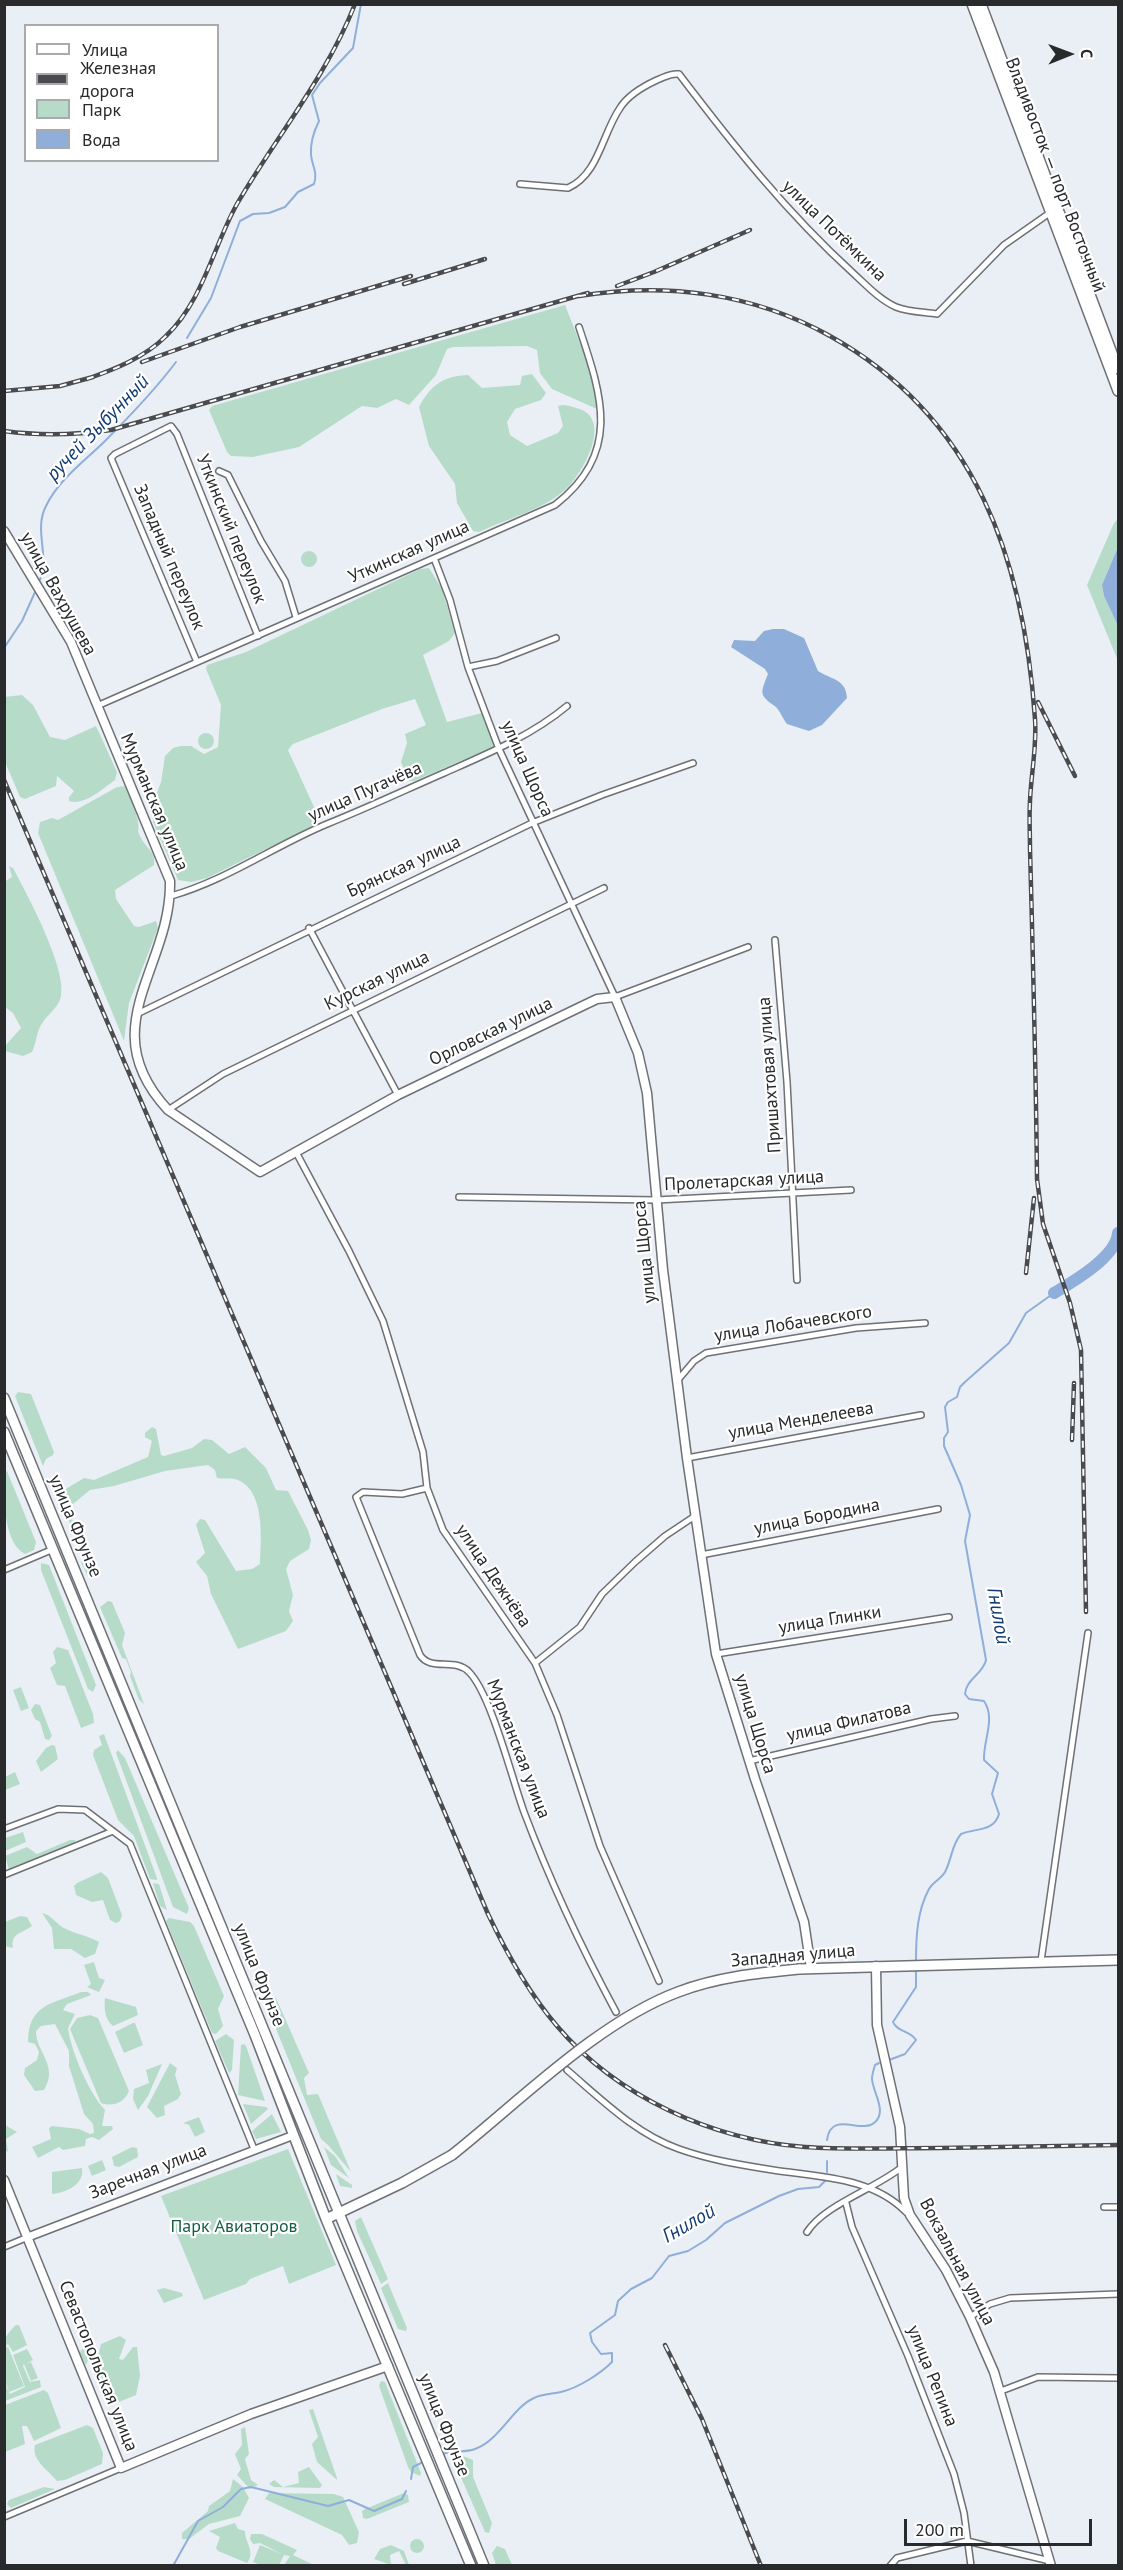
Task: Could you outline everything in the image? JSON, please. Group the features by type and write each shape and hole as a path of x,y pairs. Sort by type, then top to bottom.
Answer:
{"main road":[{"name":"Владивосток — порт Восточный","path":"972,4 1119,391"},
{"name":"Владивосток — порт Восточный","path":"981,4 1119,369"},
{"name":"улица Вахрушева","path":"4,531 71,642 96,706"},
{"name":"Мурманская улица","path":"96,706 170,881 171,896 164,930 135,1014 136,1057 156,1097 168,1110 260,1172"},
{"name":"Орловская улица","path":"260,1172 297,1154 398,1095 597,999 615,997"},
{"name":"улица Щорса","path":"615,997 644,1073 677,1381 716,1654 749,1761 804,1922 811,1968"},
{"name":"улица Фрунзе","path":"4,1398 484,2565"},
{"name":"улица Фрунзе","path":"4,1432 51,1550 255,2035 326,2219 471,2565"},
{"name":"Западная улица","path":"326,2219 420,2174 452,2155 599,2036 655,2002 726,1978 811,1968 1119,1960"},
{"name":"Вокзальная улица","path":"876,1966 877,2025 900,2127 902,2186 910,2215 946,2270 970,2317 1001,2391 1050,2563"},
{"name":"Заречная улица","path":"294,2135 306,2132"},
{"name":"Севастопольская улица","path":"4,2180 121,2468 251,2414 388,2366"},
{"path":"388,2366 401,2360"}],"street":[{"name":"улица Потёмкина","path":"520,184 568,189 573,186 586,176 621,106 644,86 672,73 679,74 747,164 775,196 835,257 871,290 896,307 937,314 1004,245 1051,212"},
{"name":"Уткинская улица","path":"96,706 555,505 577,488 594,458 601,416 594,373 579,327"},
{"name":"Уткинский переулок","path":"113,464 111,458 115,454 171,426 177,434 258,636"},
{"name":"Западный переулок","path":"113,464 197,663"},
{"path":"219,471 228,476 261,541 285,581 296,617"},
{"name":"улица Щорса","path":"434,558 450,600 468,667 499,749 615,997"},
{"path":"468,667 497,661 556,638"},
{"name":"улица Пугачёва","path":"171,896 202,886 326,824 361,812 499,749 550,720 567,706"},
{"name":"Брянская улица","path":"135,1014 309,928 532,823 693,763"},
{"name":"Курская улица","path":"168,1110 223,1074 604,888"},
{"path":"309,928 398,1095"},
{"name":"Пришахтовая улица","path":"775,940 787,1082 797,1280"},
{"name":"Орловская улица","path":"615,997 748,947"},
{"name":"улица Дежнёва","path":"297,1154 350,1251 382,1321 423,1452 427,1488 452,1547 535,1663 557,1715 600,1846 659,1981"},
{"name":"Пролетарская улица","path":"459,1197 656,1200 851,1190"},
{"name":"улица Лобачевского","path":"677,1381 694,1360 706,1353 856,1328 926,1323"},
{"name":"улица Менделеева","path":"687,1458 921,1415"},
{"name":"Мурманская улица","path":"427,1488 402,1494 363,1492 356,1497 423,1661 431,1664 453,1665 469,1672 485,1701 523,1809 565,1915 616,2012"},
{"name":"улица Бородина","path":"701,1555 938,1509"},
{"path":"535,1663 580,1626 602,1594 635,1562 665,1536 695,1516"},
{"path":"4,1570 51,1550"},
{"name":"улица Глинки","path":"716,1654 949,1617"},
{"path":"1041,1961 1088,1633"},
{"name":"улица Филатова","path":"749,1761 931,1719 955,1716"},
{"path":"4,1829 49,1812 70,1808 85,1810 130,1844 255,2149"},
{"path":"4,1875 112,1832"},
{"path":"567,2070 623,2118 661,2142 724,2162 830,2178 871,2189 896,2201 910,2215"},
{"name":"Заречная улица","path":"4,2247 294,2135"},
{"path":"807,2232 827,2211 871,2189 902,2167"},
{"name":"улица Репина","path":"846,2203 852,2227 900,2336 954,2474 964,2513 971,2565"},
{"path":"1104,2207 1119,2207"},
{"path":"970,2317 990,2304 1010,2298 1119,2294"},
{"path":"1001,2391 1032,2378 1119,2378"},
{"path":"4,2517 121,2468"},
{"path":"890,2565 897,2558 967,2541 1050,2563"}],"green space":[{"path":"565,305 592,373 597,409 552,389 540,373 537,350 527,346 447,349 436,375 409,405 396,399 377,408 362,406 299,447 253,457 231,456 227,452 209,410 212,406"},
{"path":"532,374 546,393 541,400 515,409 507,422 510,435 527,446 558,433 563,426 558,406 571,406 589,415 594,424 588,457 570,485 551,500 479,532 473,531 457,503 455,484 429,446 419,407 433,387 451,377 468,375 482,388 520,385 522,376"},
{"path":"1118,519 1118,547 1102,585 1104,596 1118,626 1118,661 1087,585 1114,523"},
{"path":"309,551 317,559 309,567 301,559"},
{"path":"429,568 442,589 455,633 449,641 423,655 447,722 482,713 493,741 493,747 414,781 409,781 401,762 407,743 405,734 426,725 415,699 382,709 293,744 288,750 319,818 317,824 207,878 191,882 178,880 153,822 153,804 161,782 165,756 173,748 191,746 204,754 218,747 221,705 206,669 207,665 246,652 420,569"},
{"path":"22,695 33,705 50,737 65,740 96,726 117,772 115,780 93,796 81,801 69,801 74,791 57,776 56,786 25,799 20,797 5,762 4,697"},
{"path":"206,733 214,741 206,749 198,741"},
{"path":"125,786 135,808 139,834 152,852 154,865 115,890 116,899 134,926 139,927 156,921 158,928 129,1003 124,1041 38,833 40,822 52,818 58,820 117,787"},
{"path":"9,866 13,868 44,931 58,968 61,984 61,996 58,1003 41,1025 32,1052 23,1056 5,1051 5,1046 21,1028 13,1013 5,1007 4,882 12,877"},
{"path":"18,1392 31,1394 54,1452 46,1459 43,1466 15,1396"},
{"path":"152,1427 156,1429 161,1455 164,1456 192,1448 204,1439 212,1440 229,1454 245,1447 266,1468 276,1490 288,1491 311,1540 309,1549 290,1561 286,1569 293,1595 289,1611 293,1621 286,1631 238,1649 211,1594 207,1576 196,1562 205,1553 196,1525 200,1519 205,1520 236,1571 252,1569 260,1564 260,1516 252,1493 245,1484 235,1479 217,1478 215,1470 208,1465 165,1471 114,1486 90,1490 73,1504 67,1501 64,1490 84,1478 94,1480 148,1457 152,1441 145,1437 145,1433"},
{"path":"7,1471 36,1542 34,1550 25,1554 17,1548 8,1529 4,1492 5,1472"},
{"path":"67,1516 79,1530 82,1539 80,1547"},
{"path":"89,1555 92,1558 89,1564 92,1573 88,1577 81,1562"},
{"path":"41,1563 49,1565 96,1685 93,1692 88,1689 41,1570"},
{"path":"108,1601 112,1602 125,1633 122,1645 144,1704 139,1700 126,1659 122,1658 100,1607"},
{"path":"57,1647 68,1650 93,1714 94,1723 81,1728 65,1686 57,1685 50,1668 56,1663 53,1652"},
{"path":"21,1687 29,1708 21,1711 13,1690"},
{"path":"35,1704 40,1705 52,1736 49,1740 45,1739 40,1722 35,1719 31,1710"},
{"path":"104,1734 157,1880 150,1879 134,1836 118,1820 93,1755 94,1750 102,1745 99,1736"},
{"path":"55,1746 58,1759 41,1772 36,1761 46,1748"},
{"path":"118,1750 125,1758 189,1908 187,1914 173,1907 116,1753"},
{"path":"15,1772 20,1784 5,1790 5,1777"},
{"path":"23,1832 26,1842 5,1851 5,1838"},
{"path":"75,1840 76,1843 9,1870 5,1856 27,1847 37,1854"},
{"path":"101,1872 108,1878 122,1915 120,1921 116,1923 110,1920 103,1900 92,1902 76,1895 74,1886 77,1883"},
{"path":"153,1883 159,1884 167,1910 160,1906"},
{"path":"42,1913 62,1927 99,1942 95,1954 85,1958 71,1949 54,1949 52,1928"},
{"path":"20,1916 27,1917 32,1926 15,1936 13,1948 5,1946 5,1922"},
{"path":"169,1918 190,1922 194,1926 224,1996 218,2009 223,2026 216,2034 212,2033 166,1921"},
{"path":"94,1962 99,1978 105,1980 99,1992 87,1987 91,1984 84,1965"},
{"path":"81,1992 88,1992 91,1995 67,2004 63,2010 75,2014 68,2028 73,2048 87,2083 105,2110 102,2126 112,2126 113,2129 99,2140 92,2137 86,2139 85,2146 63,2150 59,2147 38,2158 32,2147 51,2139 49,2128 52,2126 94,2133 93,2124 84,2114 69,2066 69,2051 55,2024 41,2026 36,2031 49,2073 44,2090 35,2091 24,2075 25,2068 37,2060 39,2052 35,2044 28,2042 32,2020 37,2013 51,2003"},
{"path":"271,1996 276,1998 309,2073 304,2078 307,2095 318,2094 351,2172 321,2139 265,2002"},
{"path":"105,1998 136,2007 138,2015 113,2026 106,2016"},
{"path":"90,2015 98,2018 129,2091 121,2101 114,2104 101,2103 70,2029 77,2018"},
{"path":"135,2023 143,2045 124,2053 115,2032"},
{"path":"226,2034 234,2040 232,2070 229,2073 215,2041"},
{"path":"244,2044 265,2101 238,2095 241,2045"},
{"path":"170,2063 177,2068 175,2075 181,2094 178,2099 164,2106 165,2115 157,2118 147,2107"},
{"path":"162,2064 148,2096 138,2110 133,2099 134,2089 149,2083 146,2070"},
{"path":"243,2104 266,2107 268,2109 251,2124"},
{"path":"272,2114 281,2132 256,2139 252,2131"},
{"path":"199,2117 205,2132 195,2137 189,2125 183,2123"},
{"path":"5,2125 17,2132 6,2139 8,2152 5,2150"},
{"path":"132,2147 137,2148 138,2157 119,2167 114,2166 112,2157"},
{"path":"324,2147 335,2156 349,2178 331,2165"},
{"name":"Парк Авиаторов","path":"288,2149 336,2265 289,2284 283,2266 250,2279 246,2284 204,2300 161,2196"},
{"path":"102,2160 106,2170 92,2176 88,2166"},
{"path":"82,2168 81,2179 78,2183 63,2192 52,2194 52,2172"},
{"path":"336,2174 352,2185 352,2188 340,2186"},
{"path":"361,2217 388,2279 381,2284 357,2231 355,2221"},
{"path":"388,2283 407,2328 406,2331 398,2329 381,2288"},
{"path":"164,2288 182,2293 183,2296 164,2303 157,2290"},
{"path":"16,2325 19,2325 27,2345 13,2352 8,2344 5,2346 5,2339"},
{"path":"120,2336 126,2340 119,2359 123,2360 133,2347 137,2347 140,2376 136,2395 119,2402 102,2395 94,2372 101,2344"},
{"path":"90,2346 92,2350 86,2365 80,2353 81,2350"},
{"path":"8,2347 24,2386 9,2392 5,2381 5,2348"},
{"path":"27,2349 33,2360 26,2364 31,2362 38,2378 31,2381 24,2364 23,2366 30,2382 40,2380 41,2387 5,2401 5,2384 10,2394 25,2387 13,2355"},
{"path":"381,2381 385,2382 421,2473 420,2476 411,2472 408,2467 379,2386"},
{"path":"44,2390 48,2393 61,2428 34,2441 27,2426 22,2426 25,2444 5,2452 5,2405"},
{"path":"313,2409 337,2480 317,2462 312,2444 318,2437 309,2410"},
{"path":"87,2425 93,2428 103,2453 102,2464 65,2480 57,2481 38,2460 34,2450 35,2445"},
{"path":"245,2427 249,2454 245,2459 251,2480 258,2485 250,2489 237,2475 241,2469 235,2454 242,2445 241,2429"},
{"path":"463,2456 473,2460 473,2477 492,2523 489,2533 485,2532 455,2464 455,2460"},
{"path":"309,2467 322,2485 320,2488 274,2487 269,2484 274,2480 283,2487 299,2483 298,2472"},
{"path":"233,2479 243,2487 249,2498 240,2516 209,2524 189,2539 182,2539 182,2533 208,2511 209,2506 230,2491"},
{"path":"44,2487 55,2489 11,2508 7,2504 9,2500"},
{"path":"269,2493 334,2494 343,2497 359,2532 357,2543 349,2545 342,2535 265,2499"},
{"path":"404,2493 408,2495 409,2502 367,2519 363,2518 362,2511 365,2509"},
{"path":"235,2523 238,2529 245,2531 250,2551 247,2563 218,2551 216,2548 220,2537 209,2531"},
{"path":"251,2534 262,2534 297,2550 293,2555 314,2565 284,2565 290,2556 284,2555 279,2565 261,2565 253,2562 260,2545 282,2554 260,2543 253,2544 250,2539"},
{"path":"414,2539 420,2539 424,2546 420,2553 414,2553 410,2549 410,2543"},
{"path":"391,2545 404,2551 409,2565 406,2565 399,2551 390,2555 391,2565 374,2559 380,2549"},
{"path":"497,2546 505,2549 512,2565 496,2565 492,2553"}],"water":[{"path":"1118,547 1118,626 1104,596 1102,585"},
{"path":"784,629 804,638 818,671 841,683 846,692 847,698 822,725 809,731 787,724 777,709 764,697 763,686 768,674 765,669 731,647 734,640 755,641 764,631"}],"waterway":[{"name":"ручей Зыбунный","path":"187,338 211,298 240,221 253,214 269,213 285,207 298,192 314,184 311,146 319,121 312,95 320,83 353,48 361,4"},
{"name":"ручей Зыбунный","path":"39,582 43,563 42,515 51,496 65,479 142,403 176,362"},
{"name":"ручей Зыбунный","path":"4,648 22,621 36,590"},
{"name":"Гнилой","path":"1054,1293 1093,1268 1110,1251 1118,1233"},
{"name":"Гнилой","path":"916,1962 920,1915 929,1889 945,1872 955,1843 961,1834 988,1827 997,1820 999,1814 992,1794 998,1773 984,1760 989,1715 984,1701 969,1699 965,1694 968,1684 982,1669 986,1660 965,1541 970,1515 961,1485 944,1446 944,1438 948,1432 945,1407 948,1402 957,1397 960,1387 1009,1343 1026,1313 1054,1293"},
{"name":"Гнилой","path":"889,2060 905,2054 916,2040 893,2022 916,1987 916,1968"},
{"name":"Гнилой","path":"827,2140 834,2126 840,2124 868,2126 878,2119 880,2108 872,2079 875,2065 879,2063"},
{"name":"Гнилой","path":"827,2161 827,2172"},
{"name":"Гнилой","path":"443,2454 471,2450 484,2445 526,2402 574,2387 607,2367 612,2362 612,2353 601,2354 592,2342 590,2333 615,2315 618,2301 631,2289 652,2278 669,2256 688,2251 706,2240 725,2223 779,2196 798,2189 819,2187 826,2180"},
{"name":"Гнилой","path":"411,2479 413,2467 423,2462"},
{"name":"Гнилой","path":"173,2566 198,2521 223,2507 241,2489 251,2487 328,2506 349,2500 374,2511 402,2499 406,2491"}],"railway":[{"path":"87,379 139,357 157,344 179,322 198,290 237,204 316,81 355,4"},
{"path":"617,286 750,230"},
{"path":"404,284 485,259"},
{"path":"142,362 240,327 411,276"},
{"path":"579,296 644,290 708,295 771,310 801,321 830,336 881,370 922,408 957,452 984,499 1004,550 1019,604 1029,661 1035,719 1030,819 1037,1179 1043,1224 1070,1303 1081,1350 1086,1612"},
{"path":"4,431 58,434 111,430 588,293"},
{"path":"4,391 60,386 93,377"},
{"path":"1038,702 1075,776"},
{"path":"4,780 488,1914 519,1972 557,2026 608,2074 638,2094 669,2111 702,2124 770,2143 856,2149 1118,2145"},
{"path":"1026,1273 1034,1198"},
{"path":"1072,1440 1074,1383"},
{"path":"665,2345 702,2419 761,2566"}]}
